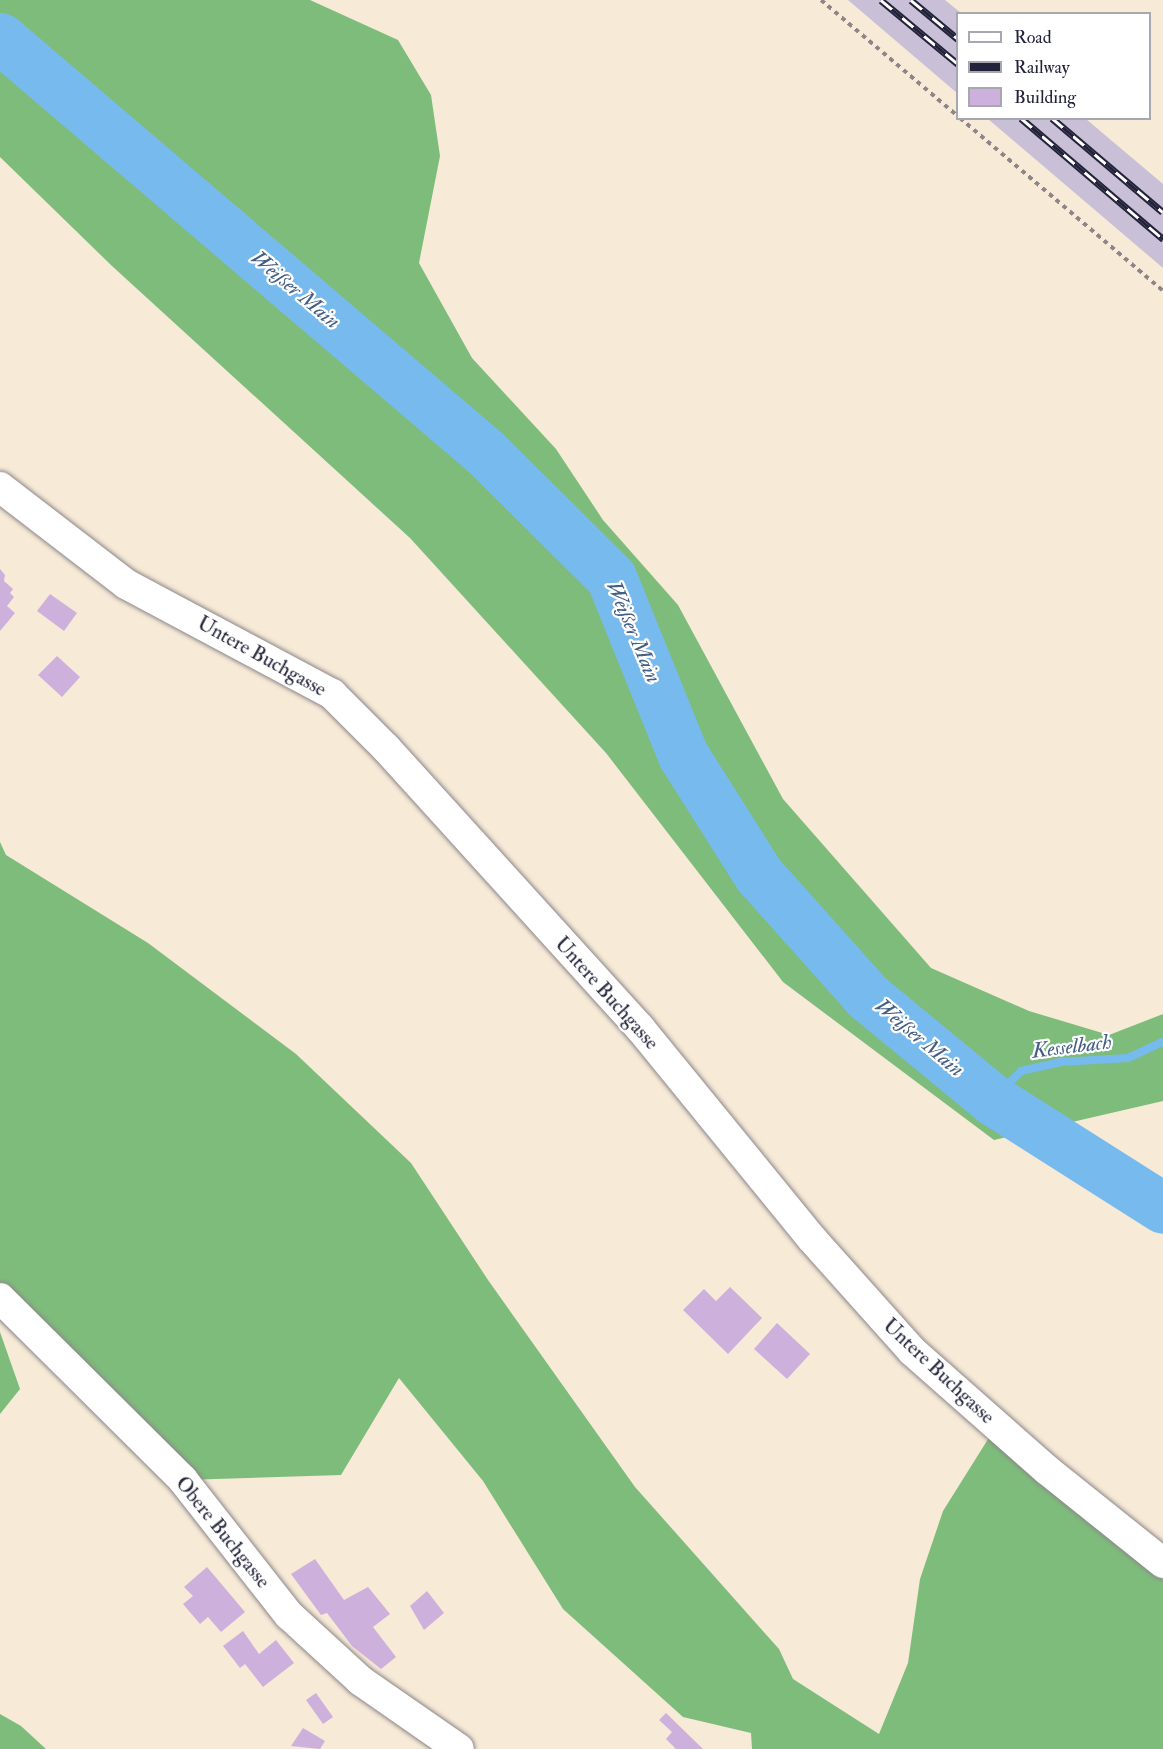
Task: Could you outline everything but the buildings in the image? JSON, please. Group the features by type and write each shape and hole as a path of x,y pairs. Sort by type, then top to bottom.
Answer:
{"street":[{"name":"Untere Buchgasse","path":"0,487 126,584 272,658 332,694 386,748 640,1028 812,1239 912,1351 1047,1470 1163,1563"},
{"name":"Obere Buchgasse","path":"0,1298 183,1480 289,1615 361,1681 459,1749"}],"path":[{"path":"820,0 956,114"},
{"path":"963,120 1163,291"}],"shaded area":[{"path":"848,0 945,0 960,12 956,12 956,92"},
{"path":"989,120 1087,120 1163,184 1163,268"}],"green space":[{"path":"0,0 310,0 398,40 431,95 440,156 419,263 472,358 556,449 603,520 678,605 783,799 931,968 1029,1011 1109,1035 1163,1014 1163,1101 994,1140 783,982 606,753 410,538 112,266 0,157"},
{"path":"0,842 6,855 148,943 296,1054 411,1163 488,1280 635,1487 779,1649 793,1679 879,1734 908,1663 920,1579 943,1511 990,1436 1163,1573 1163,1749 752,1749 751,1733 683,1717 563,1609 483,1481 399,1378 341,1475 183,1480 0,1298"},
{"path":"0,1332 20,1389 0,1414"},
{"path":"0,1714 21,1726 46,1749 0,1749"}],"waterway":[{"name":"Weißer Main","path":"0,38 486,453 611,577 683,755 759,875 867,996 993,1100 1163,1208"},
{"name":"Kesselbach","path":"993,1100 1021,1071 1061,1062 1128,1058 1163,1042"}],"railway":[{"path":"881,0 956,62"},
{"path":"911,0 956,37"},
{"path":"1023,120 1163,239"},
{"path":"1054,120 1163,212"}]}
